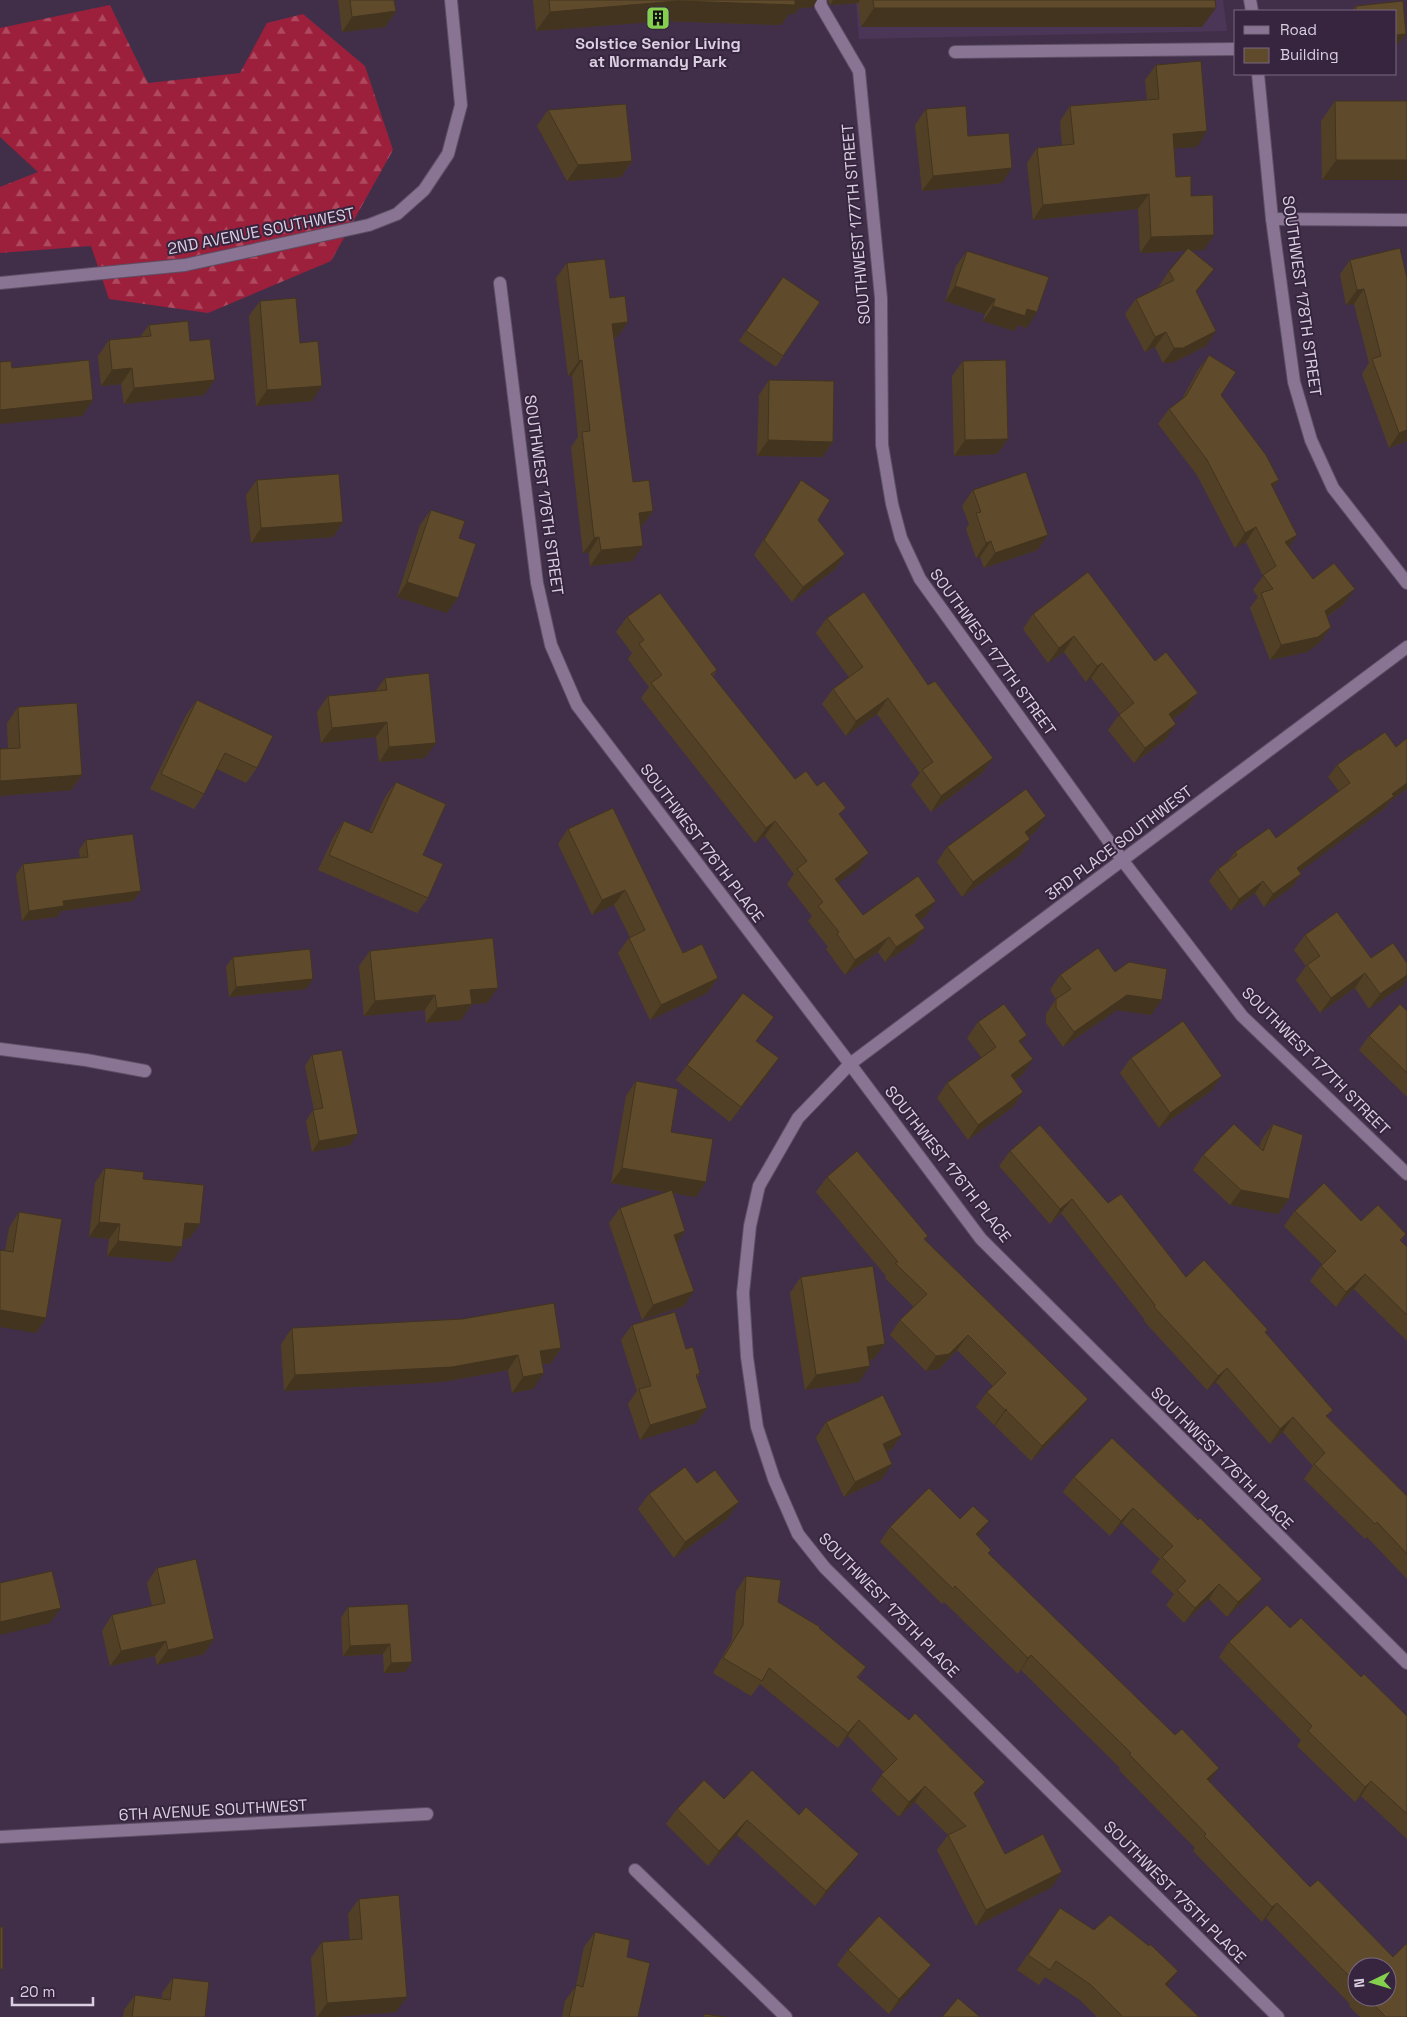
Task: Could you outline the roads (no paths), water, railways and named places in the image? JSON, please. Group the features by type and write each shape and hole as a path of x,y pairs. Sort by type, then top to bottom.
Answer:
{"street":[{"name":"2ND AVENUE SOUTHWEST","path":"0,283 185,265 368,226 397,214 424,190 448,154 462,105 451,0"},
{"name":"SOUTHWEST 177TH STREET","path":"820,0 821,6 860,71 882,298 882,445 892,504 901,538 920,579 1123,861 1242,1016 1407,1174"},
{"path":"955,52 1234,49"},
{"name":"SOUTHWEST 178TH STREET","path":"1258,75 1272,219 1294,382 1311,440 1333,488 1407,583"},
{"path":"1272,219 1407,220"},
{"name":"SOUTHWEST 176TH STREET","path":"500,283 537,583 551,645 576,705"},
{"name":"3RD PLACE SOUTHWEST","path":"850,1064 1407,647"},
{"name":"SOUTHWEST 176TH PLACE","path":"576,705 850,1064 980,1239 1407,1663"},
{"path":"0,1049 86,1060 145,1071"},
{"name":"SOUTHWEST 175TH PLACE","path":"850,1064 798,1118 759,1186 750,1226 743,1293 747,1357 757,1427 774,1479 798,1534 825,1568 1278,2017"},
{"name":"6TH AVENUE SOUTHWEST","path":"0,1837 427,1814"},
{"path":"635,1870 786,2017"}],"place":[{"name":"Solstice Senior Living at Normandy Park","path":"658,18"}]}
